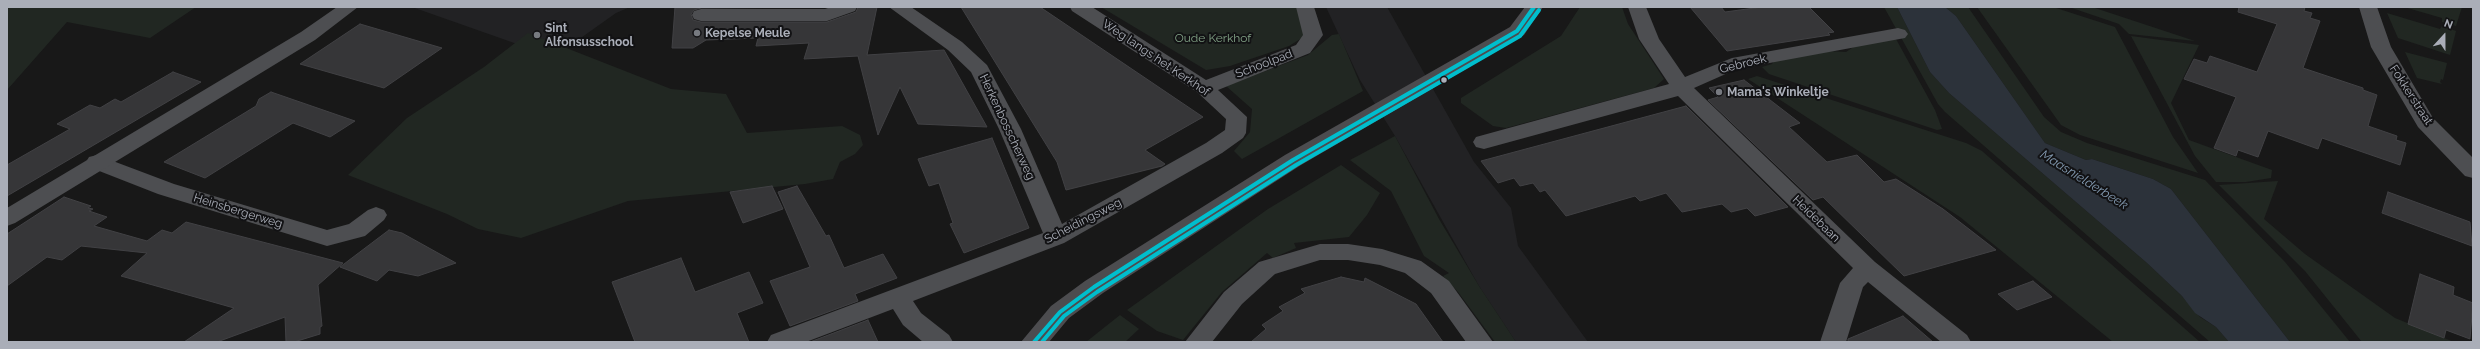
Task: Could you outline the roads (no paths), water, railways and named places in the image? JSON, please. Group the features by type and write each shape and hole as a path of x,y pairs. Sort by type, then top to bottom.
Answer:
{"main road":[{"path":"1034,342 1060,312 1094,287 1293,160 1517,31 1528,18 1534,7"}],"street":[{"path":"7,218 97,162 308,36 349,7"},
{"path":"701,15 827,15 848,7"},
{"name":"Herkenbosscherweg","path":"898,7 955,46 980,69 1010,129 1056,237"},
{"name":"Weg langs het Kerkhof","path":"1079,7 1204,88 1237,117 1235,133"},
{"name":"Schoolpad","path":"1204,88 1303,49 1313,35 1304,7"},
{"path":"1484,142 1681,87 1649,39 1637,7"},
{"name":"Fokkerstraat","path":"2368,7 2381,47 2426,122 2473,171"},
{"name":"Gebroek","path":"1681,87 1694,79 1732,64 1898,34"},
{"name":"Heidebaan","path":"1681,87 1866,268 1958,342"},
{"name":"Scheidingsweg","path":"780,342 1056,237 1214,148 1235,133"},
{"name":"Heinsbergerweg","path":"97,162 166,189 327,238 357,230 376,215"},
{"path":"1198,342 1232,298 1267,268 1320,252 1348,252 1382,257 1413,267 1440,287 1480,342"},
{"path":"1833,342 1852,283 1866,268"},
{"path":"898,296 912,318 940,342"}],"water":[{"name":"Maasnielderbeek","path":"1897,7 1945,7 1956,16 2045,143 2086,160 2092,159 2153,179 2171,189 2290,342 2229,342 2216,327 2195,313 2182,296 2147,263 1949,93 1930,72"}],"place":[{"name":"Kepelse Meule","path":"697,33"},
{"name":"Sint Alfonsusschool","path":"537,35"},
{"name":"Mama's Winkeltje","path":"1719,92"}],"park label":[{"name":"Oude Kerkhof","path":"1213,38"}]}
